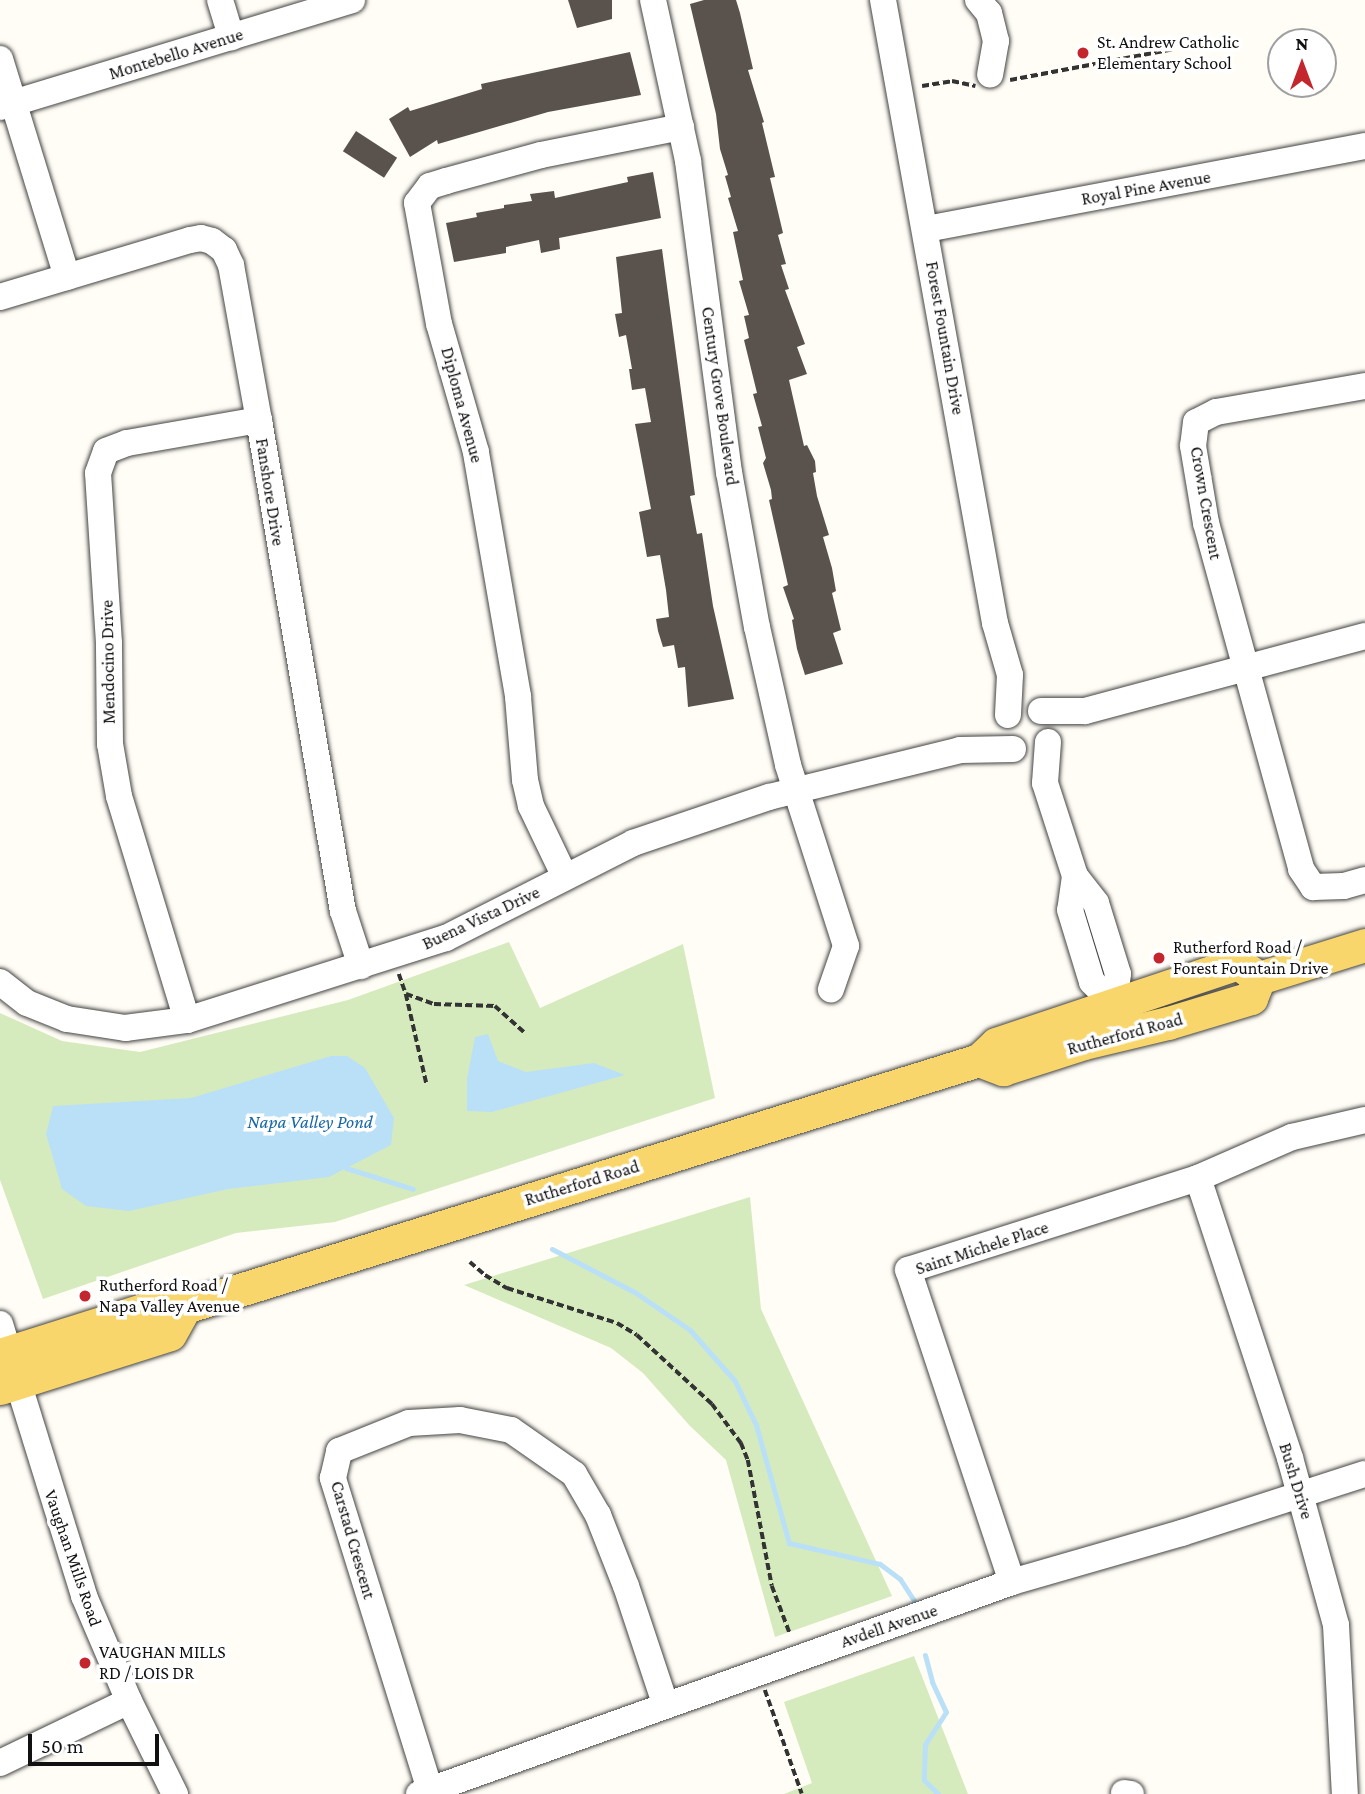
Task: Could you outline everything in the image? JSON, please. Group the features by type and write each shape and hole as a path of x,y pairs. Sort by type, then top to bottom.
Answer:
{"main road":[{"name":"Rutherford Road","path":"5,1360 159,1305 185,1307 979,1060 1003,1069 1118,1019 1251,998 1259,978 1365,945"}],"street":[{"path":"220,0 231,37"},
{"name":"Montebello Avenue","path":"6,105 352,0"},
{"name":"Century Grove Boulevard","path":"653,0 681,127 729,472 757,627 795,791 846,946 831,989"},
{"name":"Forest Fountain Drive","path":"883,0 995,623 1010,675 1006,719"},
{"path":"978,0 989,13 996,41 991,80"},
{"path":"0,59 6,105 67,277"},
{"name":"Diploma Avenue","path":"565,877 531,806 525,780 519,696 475,452 439,324 417,203 430,187 446,181 541,155 681,127"},
{"name":"Royal Pine Avenue","path":"926,229 1365,146"},
{"name":"Fanshore Drive","path":"0,297 201,238 224,250 230,265 259,420 314,754 343,911 361,966"},
{"name":"Crown Crescent","path":"1245,669 1206,523 1193,446 1196,422 1216,412 1365,386"},
{"name":"Mendocino Drive","path":"187,1020 119,796 110,744 106,589 98,473 106,451 128,443 259,420"},
{"path":"1045,783 1004,738 1006,719 1020,707 1085,711 1365,636"},
{"path":"1245,669 1301,869 1313,887 1344,886 1365,880"},
{"name":"Forest Fountain Drive","path":"1010,675 1039,710"},
{"path":"1039,710 1051,725 1045,783 1075,876 1096,903 1118,974 1118,1019"},
{"path":"1014,750 1035,753 1085,711"},
{"name":"Buena Vista Drive","path":"960,750 1006,719"},
{"name":"Buena Vista Drive","path":"0,982 27,1003 67,1019 125,1028 187,1020 446,938 633,843 769,797 960,750 1014,750"},
{"name":"Saint Michele Place","path":"1012,1582 908,1270 1198,1178 1292,1137 1365,1120"},
{"name":"Bush Drive","path":"1198,1178 1300,1494 1336,1625 1345,1794"},
{"name":"Vaughan Mills Road","path":"5,1360 84,1596 129,1701 175,1794"},
{"name":"Carstad Crescent","path":"424,1792 333,1478 340,1451 409,1423 460,1420 511,1430 574,1474 598,1515 666,1706"},
{"name":"Avdell Avenue","path":"424,1792 1012,1582 1182,1534 1365,1474"},
{"path":"0,1763 129,1701"},
{"path":"1357,1794 1365,1794"}],"path":[{"path":"922,86 952,81 970,86 991,80 1174,49"},
{"path":"397,968 406,993 427,1086"},
{"path":"406,993 434,1004 495,1006 524,1032"},
{"path":"470,1262 507,1288 617,1322 637,1335 712,1404 741,1443 748,1460 772,1586 790,1634"},
{"path":"764,1688 802,1794"}],"green space":[{"path":"509,942 540,1008 683,944 715,1098 335,1222 236,1233 43,1299 0,1180 0,1013 62,1041 140,1052 348,1000"},
{"path":"750,1197 761,1309 892,1596 775,1637 726,1460 690,1426 643,1373 611,1348 464,1285"},
{"path":"914,1656 968,1794 784,1794 812,1783 784,1702"}],"water":[{"path":"488,1034 498,1061 526,1072 594,1063 625,1075 492,1112 467,1111 467,1079 475,1037"},
{"name":"Napa Valley Pond","path":"331,1056 347,1056 365,1068 394,1118 391,1145 329,1177 228,1189 129,1211 86,1206 62,1189 46,1134 53,1106 191,1098"}],"building":[{"path":"568,0 612,0 612,19 577,28"},
{"path":"704,0 736,0 740,13 753,69 748,70 764,122 762,123 775,177 770,178 783,233 778,235 786,264 781,265 789,289 785,290 805,344 797,347 807,374 789,380 804,446 807,445 815,461 816,472 813,473 829,535 823,537 832,568 836,591 832,593 841,630 833,633 843,664 805,675 797,649 794,619 783,587 788,585 769,500 772,499 771,490 763,463 766,458 758,427 762,426 753,394 757,393 744,340 749,338 744,316 749,315 739,281 743,280 733,232 738,231 728,198 731,197 725,176 728,175 720,149 716,114 690,4"},
{"path":"630,52 641,95 548,112 438,144 437,140 410,157 389,119 408,107 410,111 482,89 481,84"},
{"path":"356,131 397,158 384,178 343,151"},
{"path":"653,172 661,218 559,238 560,249 541,253 539,240 506,247 506,253 454,262 446,223 477,217 476,213 504,208 504,205 532,201 530,194 554,191 555,198 628,182 627,177"},
{"path":"662,249 695,495 690,496 697,534 702,533 713,606 734,699 688,707 685,667 678,668 674,645 663,647 658,631 656,619 669,617 666,590 660,555 647,557 639,512 651,509 635,424 651,422 645,388 632,390 629,369 632,369 626,335 619,337 615,314 622,313 616,257"}],"waterway":[{"path":"346,1168 413,1189"},
{"path":"552,1249 636,1293 690,1330 735,1381 756,1425 789,1543 880,1564 900,1579 915,1602"},
{"path":"925,1655 932,1682 946,1712 925,1744 924,1780 938,1794"}],"place":[{"name":"St. Andrew Catholic Elementary School","path":"1083,53"},
{"name":"Rutherford Road / Forest Fountain Drive","path":"1159,958"},
{"name":"Rutherford Road / Napa Valley Avenue","path":"85,1296"},
{"name":"VAUGHAN MILLS RD / LOIS DR","path":"85,1663"}]}
